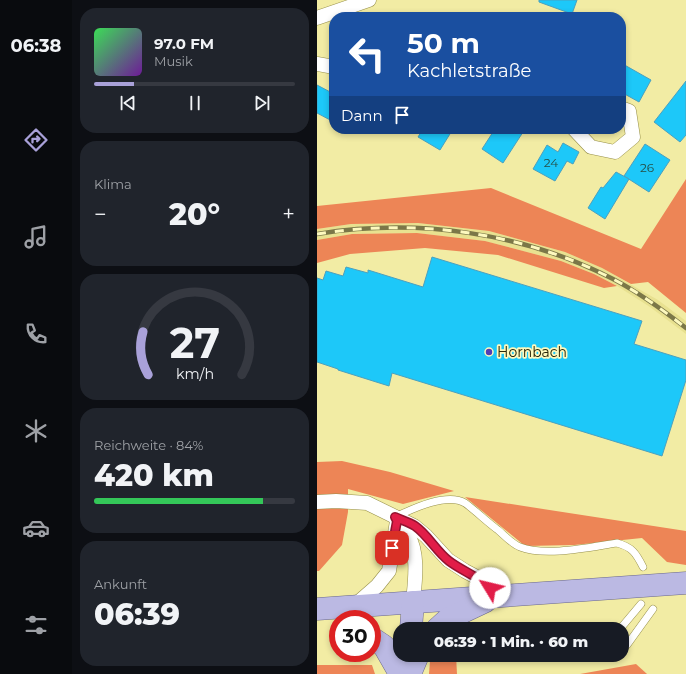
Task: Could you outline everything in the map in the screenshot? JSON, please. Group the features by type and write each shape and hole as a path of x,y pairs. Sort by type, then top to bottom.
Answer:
{"main road":[{"path":"371,610 413,602 686,583"},
{"path":"445,622 448,619 498,596"},
{"path":"412,622 413,602"},
{"path":"317,610 329,612"},
{"path":"381,644 384,646 400,674"},
{"path":"406,674 407,662"},
{"path":"410,674 415,662"}],"street":[{"path":"334,12 369,0"},
{"path":"317,18 329,14"},
{"path":"317,64 329,66"},
{"path":"579,134 591,147 615,152 633,137 629,111 626,110"},
{"path":"317,502 336,501 367,503 396,519 414,526 426,536 448,560 482,580 498,596"},
{"path":"396,519 408,535 413,547 415,571 413,602"},
{"path":"351,610 377,586 389,571 396,519"}],"lane":[{"path":"396,519 418,506 450,498 464,502 486,522 519,547 539,551 559,551 617,543 626,545 637,554 643,567"},
{"path":"626,622 641,604"},
{"path":"629,642 653,609"}],"shaded area":[{"path":"686,179 686,313 648,282 631,284 602,268 565,252 489,231 418,223 351,224 317,229 317,206 491,188 641,249"},
{"path":"418,223 489,231 565,252 602,268 658,300 686,321 686,334 650,307 617,286 594,274 561,261 485,241 417,233 352,234 317,240 317,229 351,224"},
{"path":"417,233 485,241 561,261 594,274 617,286 604,288 498,255 425,248 350,254 317,263 317,240 352,234"},
{"path":"342,461 390,472 454,491 403,504 348,489 348,512 342,545 319,571 317,571 317,462"},
{"path":"465,497 686,531 686,565 667,562 642,538 574,545 525,546"},
{"path":"430,662 456,662 457,674 429,674"},
{"path":"636,664 647,674 580,674"},
{"path":"317,665 372,665 375,674 317,674"}],"building":[{"path":"539,0 577,0 573,12 566,12 539,2"},
{"path":"626,66 651,80 639,102 626,95"},
{"path":"686,81 686,135 680,142 654,122"},
{"path":"317,85 329,91 329,119 317,113"},
{"path":"420,134 450,134 440,150 418,137"},
{"path":"492,134 522,134 503,163 482,149"},
{"path":"563,143 579,152 573,164 567,161 555,181 533,169 547,145 558,152"},
{"path":"645,144 670,160 649,192 624,176"},
{"path":"616,172 629,179 605,219 588,208 601,187 603,188"},
{"name":"Hornbach","path":"432,257 642,321 634,344 686,360 686,380 662,456 392,373 389,386 317,362 317,278 323,280 326,271 343,276 346,267 368,273 368,270 423,287"}],"railway":[{"path":"317,234 355,229 431,229 468,233 506,240 542,250 578,263 613,279 650,302 686,328"}],"place":[{"name":"Hornbach","path":"489,352"}],"route":[{"path":"392,548 397,521 395,517 414,526 426,536 448,560 482,580 490,588"}]}
